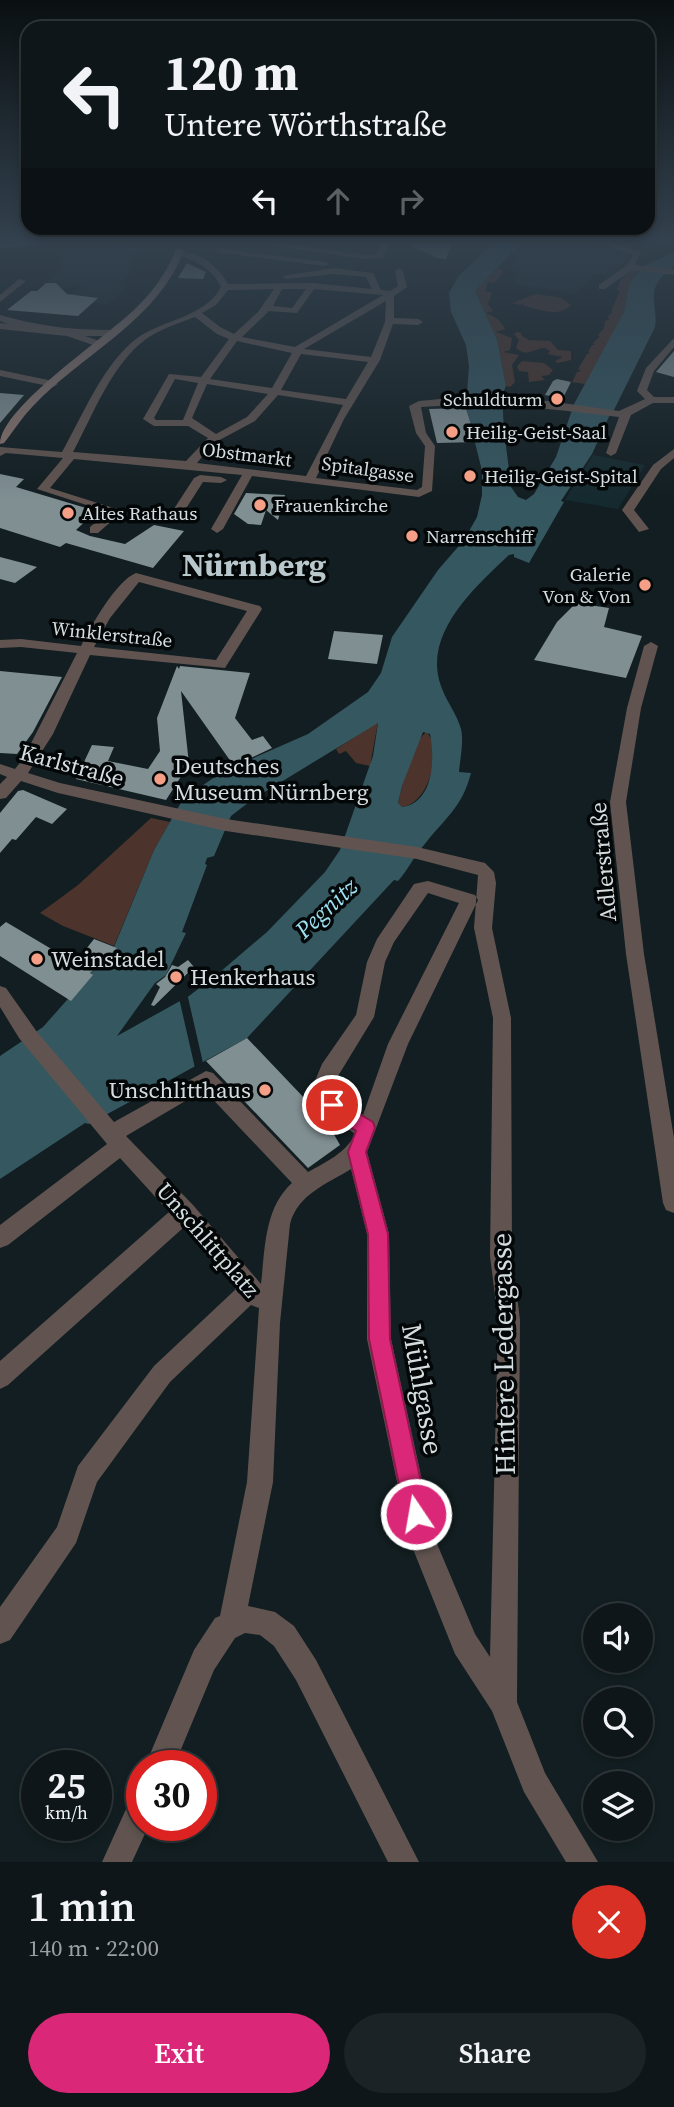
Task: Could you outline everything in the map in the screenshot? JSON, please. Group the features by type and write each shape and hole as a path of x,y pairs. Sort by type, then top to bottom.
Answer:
{"street":[{"path":"0,327 27,327 69,333 112,333"},
{"path":"1,446 35,398 118,327"},
{"path":"94,530 117,511 43,489 68,455 129,349 150,333 163,327"},
{"path":"211,327 235,337 298,350 375,360"},
{"path":"190,423 187,418 204,381 235,337 247,327"},
{"path":"298,350 331,327"},
{"path":"305,478 375,360 387,327"},
{"path":"69,333 98,346 113,350 129,349"},
{"path":"650,400 642,391 649,370 674,341"},
{"name":"Obstmarkt","path":"189,465 216,438 251,419 274,393 298,350"},
{"path":"0,374 6,378 49,388"},
{"path":"216,438 190,423 149,422 172,376 349,404"},
{"path":"611,453 626,414 650,400 674,400"},
{"name":"Spitalgasse","path":"305,478 419,494 428,489 430,446 421,433 414,406 426,402 503,402 626,414"},
{"name":"Obstmarkt","path":"1,446 68,455 189,465 246,477"},
{"path":"643,529 628,510 657,467 674,452"},
{"path":"217,529 246,477"},
{"name":"Obstmarkt","path":"173,518 200,478 305,478"},
{"name":"Winklerstraße","path":"0,644 21,643 83,651 220,665 255,608 136,577 111,604 83,651"},
{"name":"Adlerstraße","path":"652,646 622,767 618,802 632,930 674,1203"},
{"path":"0,794 18,774 45,735 83,651"},
{"name":"Karlstraße","path":"0,769 58,788 174,814 226,825 417,853 479,867 486,872"},
{"name":"Hintere Ledergasse","path":"486,872 488,883 482,928 502,1018 500,1256 509,1320 503,1702 534,1782 583,1862"},
{"path":"0,1238 110,1132 206,1079 306,1184 357,1152 398,1044 469,900 428,887 420,888 386,939 376,962 368,1009 329,1069 325,1081 332,1105 366,1128"},
{"name":"Unschlittplatz","path":"0,993 29,1036 110,1132 185,1212 268,1309"},
{"name":"Mühlgasse","path":"357,1152 378,1234 379,1339 422,1539 465,1644 503,1702"},
{"name":"Unschlittplatz","path":"268,1309 281,1220 294,1193 306,1184"},
{"path":"0,1377 185,1212"},
{"path":"0,1630 67,1534 87,1475 162,1374 252,1289"},
{"path":"233,1623 237,1581 260,1481 268,1309"},
{"path":"166,1750 204,1660 225,1628 244,1619 265,1622 275,1627 295,1651 404,1862"},
{"path":"117,1862 126,1841"}],"shaded area":[{"path":"491,327 504,327 505,329 496,332 512,338 510,350 503,352 519,355 512,365 515,382 510,387 506,386 497,339"},
{"path":"618,327 585,384 572,382 577,372 581,371 578,369 604,328"},
{"path":"517,332 529,340 550,341 558,350 571,351 571,360 558,363 555,361 563,357 548,354 550,351 545,348 520,351 516,348 519,340 514,334"},
{"path":"522,361 544,363 553,370 549,375 541,376 545,380 529,382 528,372 519,371 517,366"},
{"path":"593,455 645,465 618,509 565,500"},
{"path":"378,722 370,766 356,763 346,751 339,754 336,749"},
{"path":"427,732 433,751 431,775 420,796 402,807 398,804 409,764 417,743"},
{"path":"151,818 170,822 154,850 114,946 63,926 40,913 78,885"}],"water":[{"name":"Pegnitz","path":"458,327 491,327 497,339 506,386 503,419 511,487 518,497 526,500 534,494 556,457 574,404 616,327 655,327 592,454 561,501 564,502 529,563 514,557 514,554 509,555 468,597 445,630 437,667 441,686 461,729 459,772 471,773 463,795 398,881 394,880 247,1038 89,1124 85,1123 0,1179 0,1056 43,1027 114,947 154,850 183,799 222,772 308,734 368,692 381,673 392,637 438,570 464,540 477,517 482,495 482,471 466,406 469,366 466,345","holes":["378,723 373,756 340,850 325,872 267,932 220,972 189,996 117,1036 155,983 166,975 186,933 182,932 207,865 207,858 214,856 231,816 253,799","423,732 430,734 430,778 421,797 413,804 402,807 398,803 402,786"]}],"pier":[{"path":"187,993 203,1063 195,1068 179,998"}],"building":[{"path":"674,351 674,377 656,372"},
{"path":"557,379 571,382 563,398 545,395 553,381"},
{"path":"0,393 24,395 0,423"},
{"path":"466,408 476,442 437,443 429,409"},
{"path":"0,474 24,479 16,487 96,511 76,530 90,536 125,544 154,525 184,531 153,568 66,543 60,547 0,528"},
{"name":"Frauenkirche","path":"246,493 285,495 278,520 266,510 261,525 248,524 234,514"},
{"path":"0,557 37,567 15,583 0,579"},
{"path":"576,603 609,608 604,627 642,636 626,678 534,660 557,622"},
{"path":"334,631 383,635 377,664 328,659"},
{"path":"177,666 179,669 180,666 250,673 235,718 252,740 263,736 272,748 234,766 181,691 189,764 166,800 76,779 92,745 114,747 108,761 148,769 160,751 157,718"},
{"path":"0,671 62,677 33,732 17,754 0,753"},
{"path":"23,790 67,809 52,824 36,817 16,840 12,839 0,853 0,813 18,791"},
{"name":"Weinstadel","path":"6,922 75,963 94,939 117,948 90,973 93,975 71,1001 0,956 0,927"},
{"path":"188,960 194,967 154,1006 151,1005 160,987 156,984 165,977 172,965 178,967"},
{"name":"Unschlitthaus","path":"247,1038 327,1122 340,1145 308,1168 206,1061"}],"place":[{"name":"Schuldturm","path":"557,399"},
{"name":"Heilig-Geist-Saal","path":"452,432"},
{"name":"Heilig-Geist-Spital","path":"470,476"},
{"name":"Frauenkirche","path":"260,505"},
{"name":"Altes Rathaus","path":"68,513"},
{"name":"Narrenschiff","path":"412,536"},
{"name":"Galerie Von & Von","path":"645,585"},
{"name":"Deutsches Museum Nürnberg","path":"160,779"},
{"name":"Weinstadel","path":"37,959"},
{"name":"Henkerhaus","path":"176,977"},
{"name":"Unschlitthaus","path":"265,1090"}],"district":[{"name":"Nürnberg","path":"254,565"}],"route":[{"path":"332,1105 366,1128 357,1152 378,1234 379,1339 416,1514"}]}
